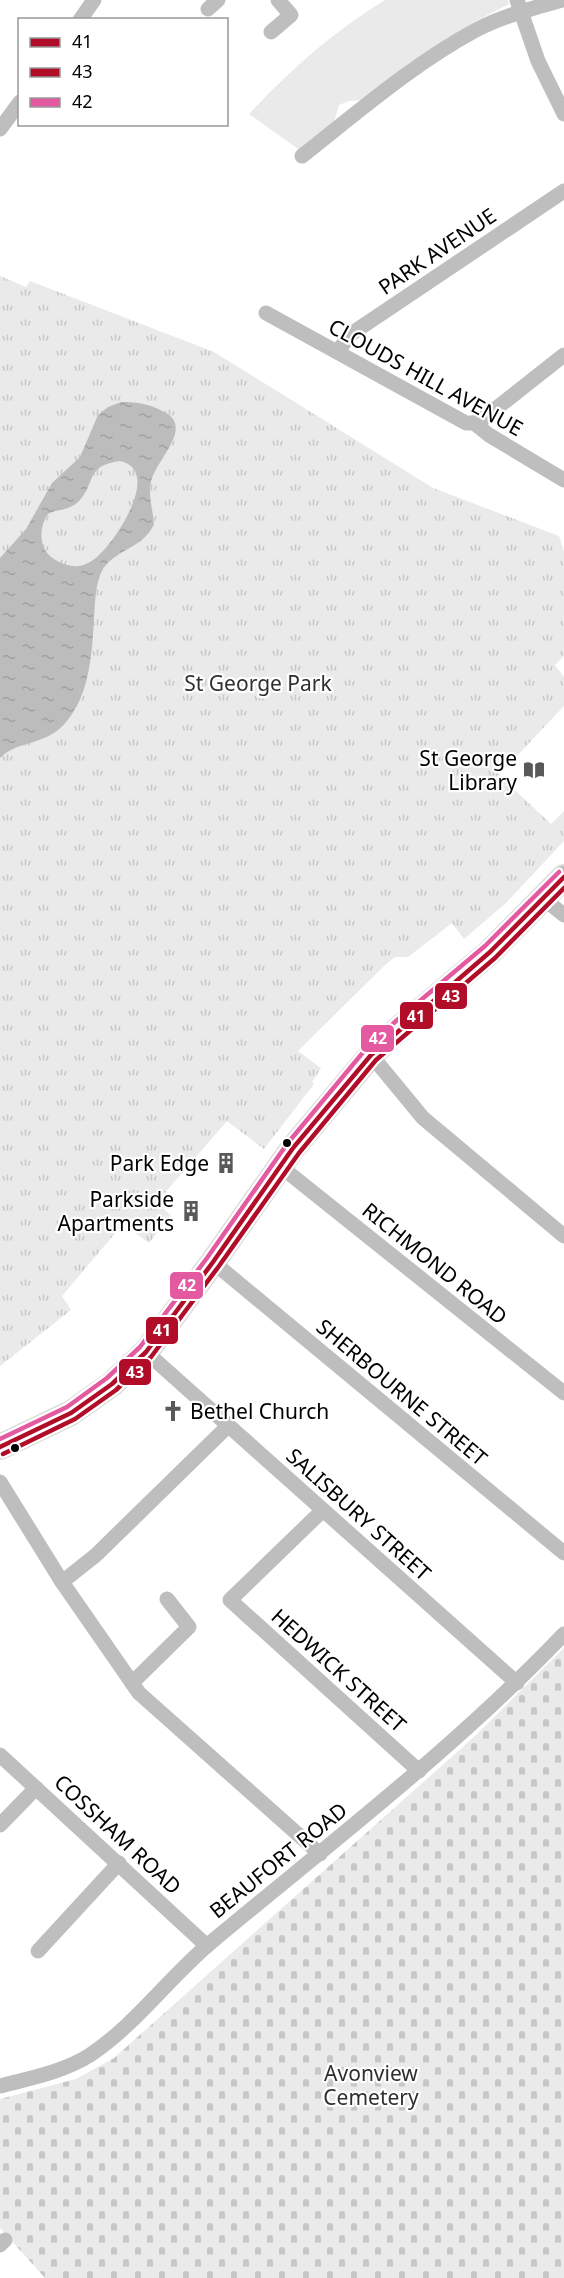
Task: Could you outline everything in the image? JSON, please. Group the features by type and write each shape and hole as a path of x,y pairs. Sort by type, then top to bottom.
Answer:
{"main road":[{"path":"0,1447 71,1413 112,1384 146,1352 280,1166 371,1055 421,1009 490,952 564,877"}],"street":[{"path":"271,32 291,15 278,0"},
{"path":"302,156 414,68 519,6 562,0"},
{"path":"81,18 92,3"},
{"path":"519,6 538,61 564,114"},
{"path":"0,129 18,105"},
{"name":"PARK AVENUE","path":"338,351 351,334 564,191"},
{"name":"CLOUDS HILL AVENUE","path":"266,313 466,423 474,423 489,435 564,480"},
{"path":"474,423 484,418 564,355"},
{"path":"544,899 564,915"},
{"path":"371,1055 423,1118 564,1236"},
{"name":"RICHMOND ROAD","path":"280,1166 564,1393"},
{"name":"SHERBOURNE STREET","path":"213,1262 564,1553"},
{"name":"SALISBURY STREET","path":"146,1352 517,1683"},
{"path":"62,1582 96,1555 228,1425"},
{"path":"0,1482 62,1582 146,1701 320,1854"},
{"name":"HEDWICK STREET","path":"323,1510 230,1600 419,1771"},
{"path":"132,1683 189,1627 166,1599"},
{"name":"BEAUFORT ROAD","path":"0,2086 59,2071 88,2056 110,2040 207,1946 419,1771 517,1683 564,1634"},
{"name":"COSSHAM ROAD","path":"0,1755 207,1946"},
{"path":"0,1826 36,1788"},
{"path":"38,1951 118,1863"}],"green space":[{"path":"385,0 508,0 509,4 478,20 411,62 361,100 339,105 334,122 301,151 249,114 313,52"},
{"name":"St George Park","path":"0,276 26,287 30,281 214,352 433,488 559,536 564,552 564,656 555,665 564,677 564,706 499,775 551,824 564,811 564,841 506,903 464,939 452,923 408,957 395,957 384,966 298,1051 321,1068 312,1082 314,1084 264,1149 227,1121 157,1202 171,1216 149,1243 123,1224 62,1296 71,1310 0,1366"},
{"name":"Avonview Cemetery","path":"564,1648 564,2278 45,2278 0,2228 0,2099 76,2079 114,2058 475,1736"}],"water":[{"path":"121,402 133,402 155,407 166,413 176,427 170,445 151,482 150,498 154,524 144,538 109,562 100,575 88,672 75,710 59,729 50,735 7,752 0,758 0,558 26,529 52,483 80,457 98,415 108,407","holes":["120,461 132,467 137,479 136,494 130,511 121,528 99,555 86,564 74,566 63,564 49,555 43,546 41,536 48,514 78,502 96,471 101,467"]}],"transit line":[{"name":"42","path":"0,1439 67,1407 107,1378 140,1347 207,1258 287,1144 365,1050 485,946 559,872"},
{"name":"41","path":"0,1447 71,1413 112,1384 146,1352 293,1148 371,1055 490,952 564,877"},
{"name":"43","path":"3,1454 75,1419 116,1390 151,1357 299,1153 376,1060 495,958 564,888"}],"place":[{"name":"St George Library","path":"534,770"},
{"name":"Park Edge","path":"226,1163"},
{"name":"Parkside Apartments","path":"191,1211"},
{"name":"Bethel Church","path":"173,1411"}]}
